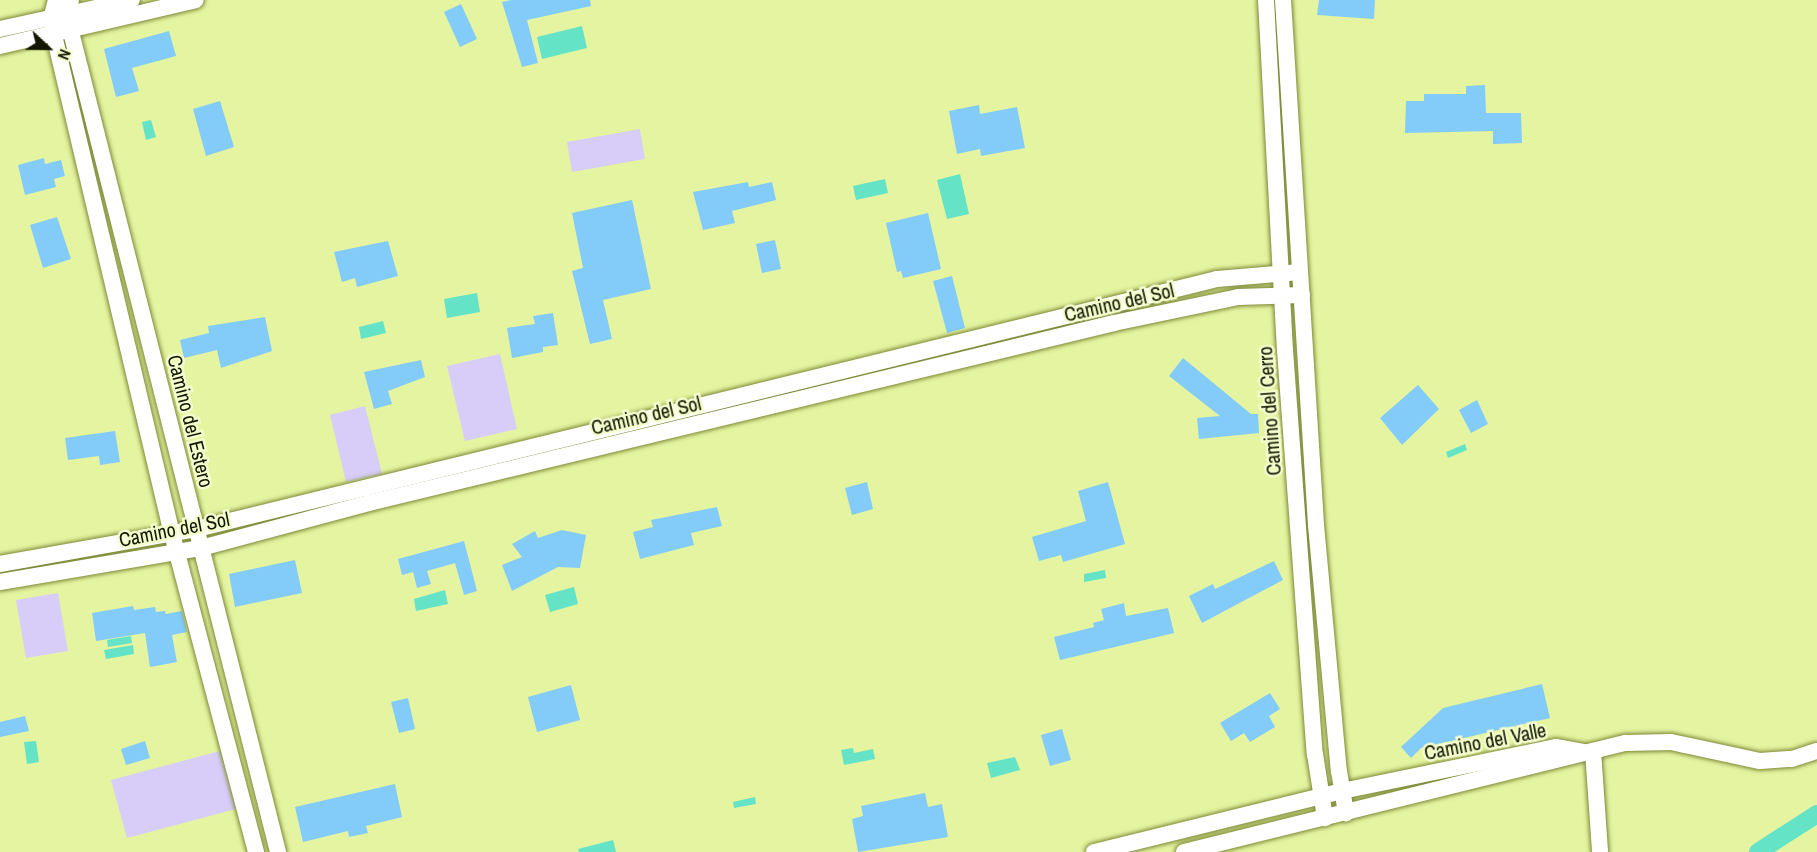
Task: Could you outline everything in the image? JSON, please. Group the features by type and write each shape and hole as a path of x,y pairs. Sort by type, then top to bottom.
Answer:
{"street":[{"name":"Camino del Estero","path":"56,0 197,529 278,852"},
{"path":"0,46 63,20 132,0"},
{"path":"0,29 196,0"},
{"name":"Camino del Cerro","path":"1266,0 1273,273 1282,295 1324,818"},
{"name":"Camino del Cerro","path":"1283,0 1316,525 1342,791 1347,813"},
{"name":"Camino del Estero","path":"63,20 172,534 256,852"},
{"name":"Camino del Sol","path":"0,564 197,529 1205,282 1273,273 1300,272"},
{"name":"Camino del Sol","path":"0,582 201,548 369,503 1114,323 1238,297 1302,295"},
{"path":"1600,852 1589,751 1648,741 1694,745 1760,761 1792,759 1817,751"},
{"name":"Camino del Valle","path":"1094,852 1342,791 1556,747 1589,751"},
{"name":"Camino del Valle","path":"1184,852 1558,763 1589,751"}],"shaded area":[{"path":"640,129 645,159 572,172 567,142"},
{"path":"500,354 517,429 465,441 447,366"},
{"path":"365,406 382,474 346,482 330,415"},
{"path":"58,593 68,651 26,658 16,600"},
{"path":"220,751 236,809 127,838 111,780"}],"water":[{"path":"582,26 587,48 542,59 537,37"},
{"path":"151,120 156,137 146,140 142,122"},
{"path":"960,174 969,214 947,219 937,180"},
{"path":"885,179 888,193 856,200 853,186"},
{"path":"477,293 480,312 447,318 444,299"},
{"path":"383,321 386,333 361,339 359,327"},
{"path":"1465,444 1467,450 1448,458 1446,452"},
{"path":"1105,570 1106,578 1084,582 1084,574"},
{"path":"574,587 578,604 550,612 545,595"},
{"path":"445,590 448,604 416,611 414,599"},
{"path":"131,636 132,643 108,647 107,640"},
{"path":"133,645 134,654 106,659 104,650"},
{"path":"36,741 39,762 27,764 24,742"},
{"path":"853,748 854,753 873,749 875,759 844,765 841,750"},
{"path":"1015,757 1020,770 991,778 987,763"},
{"path":"755,797 756,804 734,808 733,802"},
{"path":"613,840 616,852 579,852 578,849"}],"building":[{"path":"590,0 591,6 527,20 538,63 522,67 502,2"},
{"path":"1319,0 1375,0 1374,19 1317,15"},
{"path":"461,4 477,39 460,47 444,12"},
{"path":"169,31 176,56 132,68 139,91 116,97 104,49"},
{"path":"1485,85 1486,113 1521,113 1522,143 1493,144 1493,131 1405,133 1406,101 1424,101 1424,94 1466,94 1466,86"},
{"path":"220,101 234,147 206,156 193,109"},
{"path":"979,105 980,114 1017,107 1025,148 981,156 980,149 957,154 949,111"},
{"path":"44,158 45,164 61,160 65,176 54,179 56,187 25,195 18,165"},
{"path":"748,182 749,187 772,182 776,200 732,211 735,223 703,230 693,192"},
{"path":"632,200 651,289 603,300 612,339 590,344 572,271 583,268 572,213"},
{"path":"928,213 941,269 903,278 901,271 897,272 886,223"},
{"path":"57,217 71,259 43,268 30,225"},
{"path":"775,240 781,269 762,273 756,244"},
{"path":"388,241 398,276 357,287 355,278 342,282 334,252"},
{"path":"952,276 965,328 947,333 933,281"},
{"path":"553,313 558,345 543,347 543,352 512,358 507,328 535,324 533,316"},
{"path":"265,317 272,351 221,368 217,350 184,358 180,340 209,333 208,326"},
{"path":"1183,358 1251,414 1258,414 1259,433 1199,439 1197,418 1220,416 1169,376"},
{"path":"421,360 425,377 388,391 392,404 374,409 364,372"},
{"path":"1418,385 1439,409 1402,445 1380,418"},
{"path":"1477,400 1488,424 1471,433 1459,410"},
{"path":"115,431 120,462 100,465 99,456 68,460 65,438"},
{"path":"867,482 873,509 852,515 845,488"},
{"path":"1108,482 1125,544 1063,562 1061,555 1039,561 1032,537 1086,521 1078,491"},
{"path":"717,507 722,526 691,533 694,545 640,559 633,532 653,527 651,520"},
{"path":"562,530 586,535 580,568 558,567 512,591 502,565 522,557 512,544 535,531 538,538"},
{"path":"464,541 477,591 464,595 455,563 427,571 431,584 417,588 413,572 402,575 398,559"},
{"path":"295,560 302,593 235,607 229,574"},
{"path":"1274,561 1283,580 1202,623 1189,596 1213,584 1215,589"},
{"path":"1124,603 1126,616 1168,608 1174,633 1060,660 1054,637 1094,627 1093,623 1104,620 1101,609"},
{"path":"133,606 134,610 155,607 156,612 165,611 166,614 182,611 187,632 172,635 177,662 150,667 145,633 96,641 92,613"},
{"path":"1542,684 1550,718 1421,748 1411,758 1401,747 1443,708"},
{"path":"571,685 580,720 537,732 528,697"},
{"path":"1270,693 1280,709 1269,716 1275,727 1250,742 1244,733 1231,741 1220,723"},
{"path":"408,698 415,729 399,733 391,702"},
{"path":"25,716 29,731 0,737 0,722"},
{"path":"1062,729 1071,760 1050,766 1041,735"},
{"path":"145,741 150,758 126,765 121,749"},
{"path":"395,784 402,817 366,826 368,833 349,837 348,831 303,842 295,807"},
{"path":"925,793 928,807 942,804 948,837 858,852 852,819 863,816 861,806"}],"waterway":[{"path":"1758,852 1817,814"}]}
